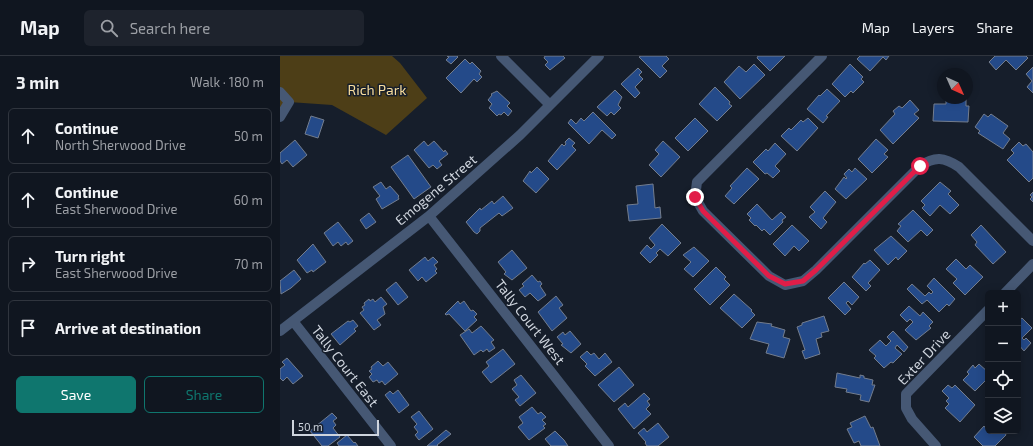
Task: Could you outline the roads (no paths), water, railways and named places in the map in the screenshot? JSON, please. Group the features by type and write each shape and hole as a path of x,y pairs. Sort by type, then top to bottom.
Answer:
{"street":[{"path":"501,56 550,105"},
{"name":"Emogene Street","path":"280,331 429,216 479,173 599,56"},
{"path":"822,56 696,182 695,197 703,211 769,276 785,284 803,281 920,166 931,159 940,159 951,162 959,167 1033,241"},
{"path":"280,92 288,102 280,117"},
{"name":"Tally Court West","path":"429,216 609,446"},
{"path":"1008,290 1033,264"},
{"name":"Exter Drive","path":"936,446 912,419 906,408 906,394 985,313"},
{"name":"Tally Court East","path":"293,321 391,446"}],"park label":[{"name":"Rich Park","path":"377,90"}]}
